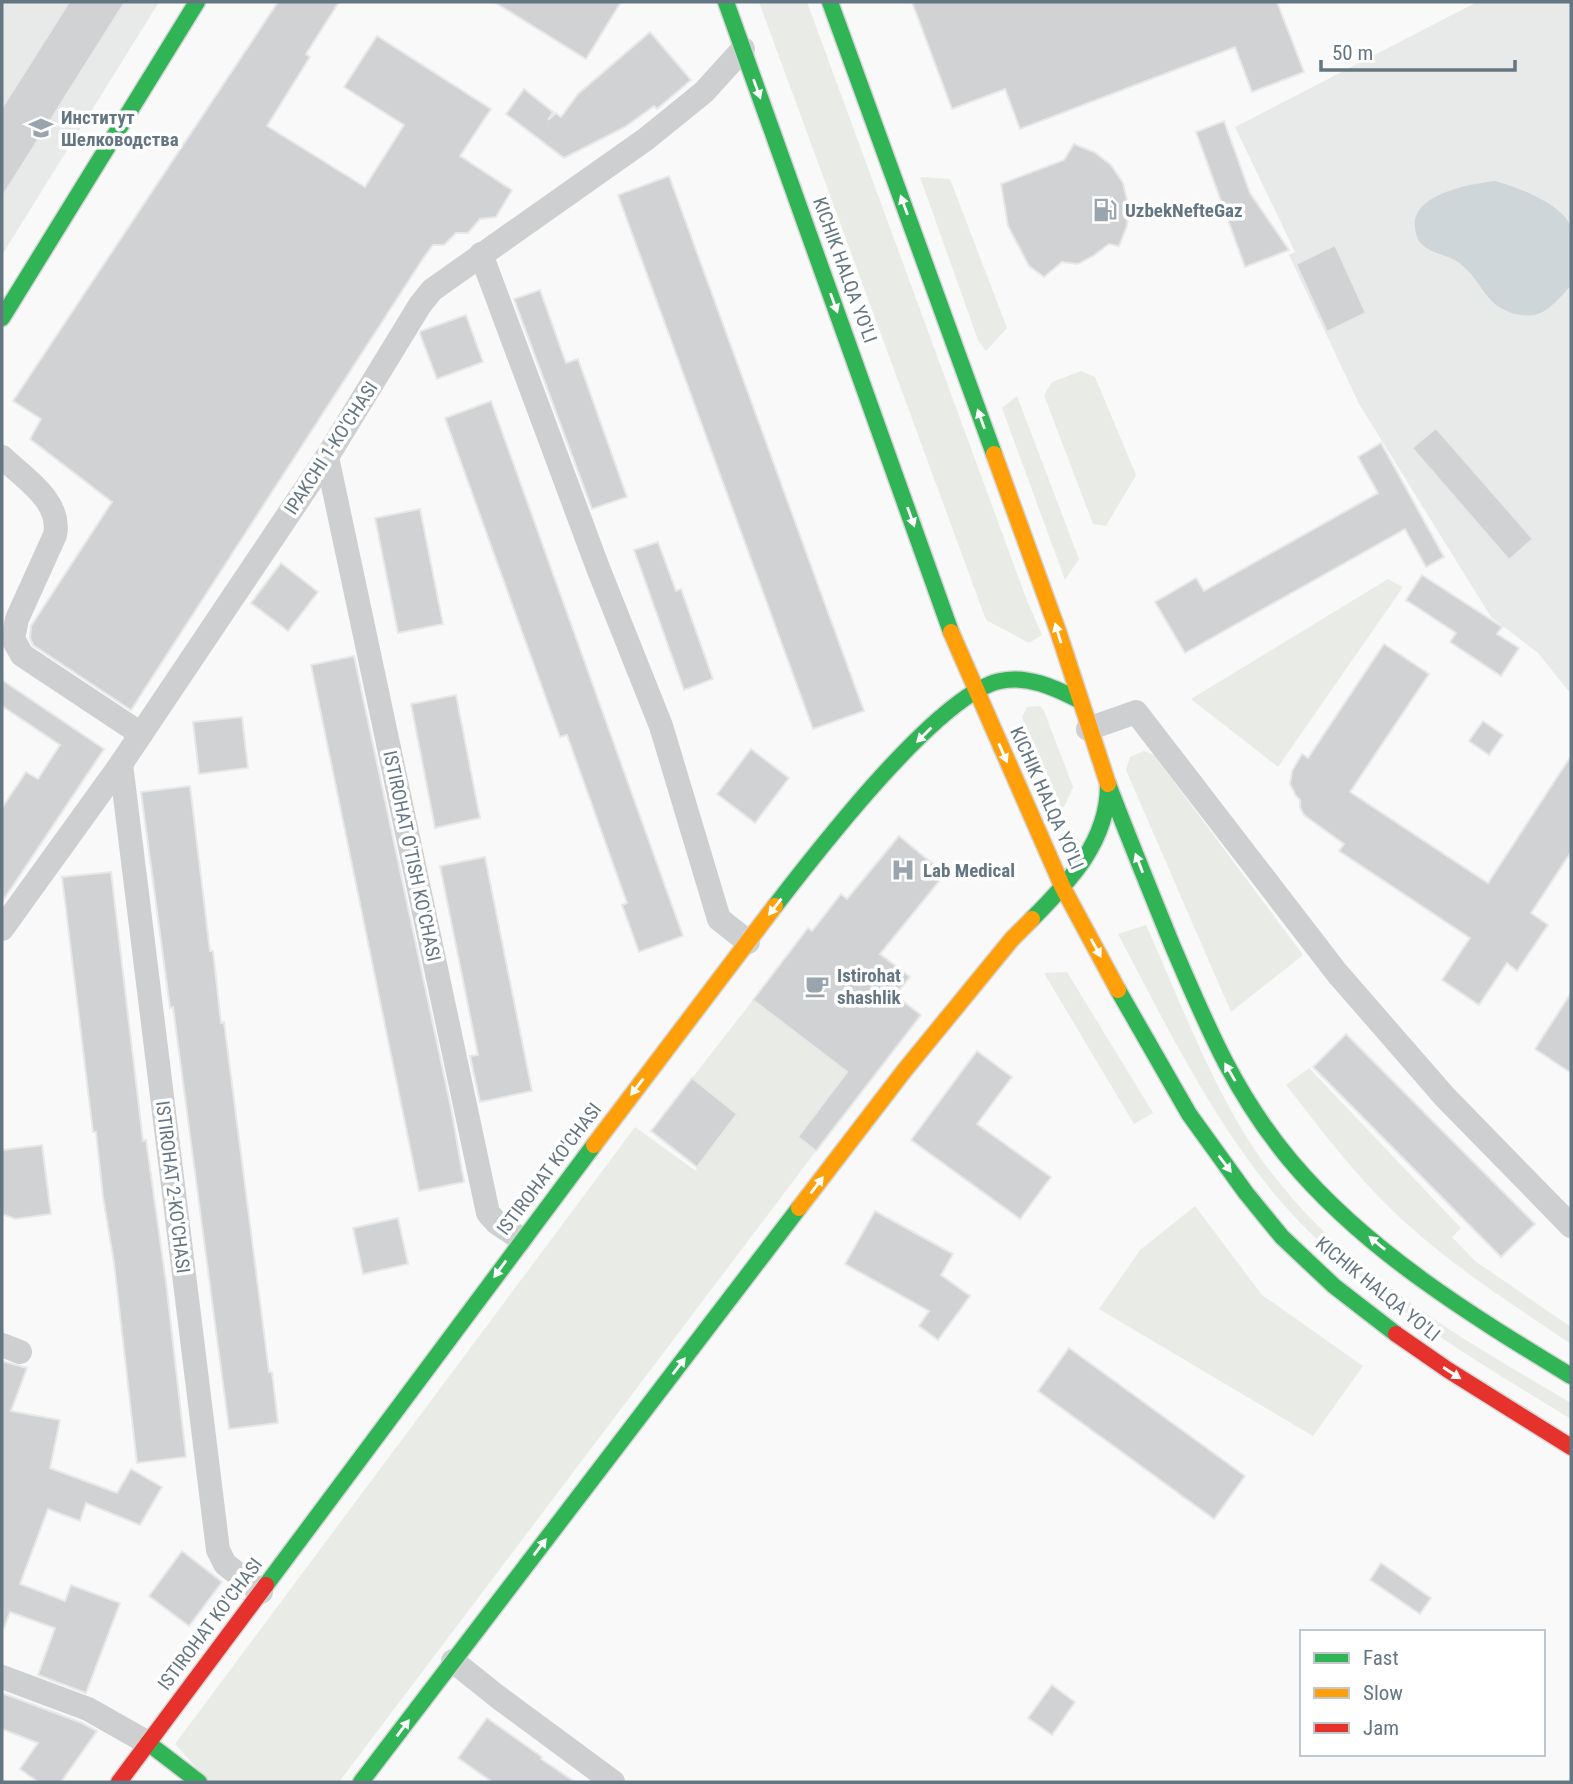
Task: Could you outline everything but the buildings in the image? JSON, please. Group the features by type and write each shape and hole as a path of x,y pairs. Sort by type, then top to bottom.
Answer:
{"main road":[{"path":"2,318 197,2"},
{"name":"KICHIK HALQA YO'LI","path":"726,2 955,642 1063,888 1133,1018 1189,1114 1246,1193 1283,1237 1335,1286 1396,1335 1571,1447"},
{"name":"KICHIK HALQA YO'LI","path":"830,2 1058,631 1077,699 1108,785 1217,1049 1244,1094 1287,1154 1319,1191 1346,1216 1431,1286 1571,1376"},
{"name":"ISTIROHAT KO'CHASI","path":"119,1782 521,1239 848,814 934,724 976,691 998,682 1021,679 1050,685 1077,699"},
{"path":"361,1782 904,1071 1012,939 1063,888 1094,846 1105,815 1108,785"},
{"path":"148,1743 199,1782"}],"street":[{"name":"IPAKCHI 1-KO'CHASI","path":"2,929 121,764 327,457 420,305 432,290 646,139 704,92 743,49"},
{"path":"481,254 598,568 661,726 719,919 748,942"},
{"path":"2,457 51,504 58,522 17,619 13,639 22,655 141,734"},
{"name":"ISTIROHAT O'TISH KO'CHASI","path":"327,457 488,1213 497,1223 521,1239"},
{"path":"1088,729 1136,712 1338,973 1445,1097 1571,1226"},
{"name":"ISTIROHAT 2-KO'CHASI","path":"121,764 218,1550 225,1564 261,1592"},
{"path":"453,1661 613,1782"},
{"path":"2,1677 89,1709 148,1743"}],"shaded area":[{"name":"Институт Шелководства","path":"2,2 159,2 2,255"},
{"path":"759,2 807,2 1026,598 1042,635 1029,643 986,620"},
{"path":"1477,2 1571,2 1571,694 1538,653 1491,617 1359,404 1289,255 1295,252 1235,127"},
{"path":"920,177 950,179 1007,328 986,351 978,340"},
{"path":"1495,181 1548,203 1565,217 1570,225 1571,286 1551,306 1538,314 1518,315 1499,307 1463,266 1428,249 1417,236 1416,216 1432,199 1458,188"},
{"path":"1081,371 1095,377 1136,475 1106,526 1093,524 1044,395 1052,382"},
{"path":"1017,396 1079,559 1065,580 1002,408"},
{"path":"1388,579 1403,587 1278,767 1191,699"},
{"path":"1040,706 1073,787 1064,807 1061,808 1022,717 1027,707"},
{"path":"1144,751 1154,755 1303,955 1231,1012 1126,770 1130,757"},
{"path":"1146,925 1216,1083 1250,1143 1301,1208 1335,1242 1409,1302 1448,1329 1571,1403 1571,1419 1457,1348 1383,1296 1314,1237 1283,1204 1213,1108 1118,934"},
{"path":"1067,972 1153,1113 1134,1124 1044,973"},
{"path":"753,1000 847,1072 798,1136 816,1151 339,1782 209,1782 175,1744 635,1127 696,1171 737,1114 692,1078"},
{"path":"1309,1068 1461,1228 1452,1237 1475,1261 1571,1327 1571,1344 1447,1257 1379,1197 1286,1085"},
{"path":"1195,1206 1262,1295 1363,1366 1313,1436 1099,1309 1140,1250"}],"traffic: fast":[{"path":"2,318 197,2"},
{"path":"726,2 951,632"},
{"path":"830,2 994,454"},
{"path":"775,906 880,778 944,714 974,692 1000,681 1020,680 1049,686 1077,699"},
{"path":"1108,784 1173,947 1210,1031 1237,1084 1270,1135 1320,1193 1386,1252 1458,1305 1571,1376"},
{"path":"1032,919 1073,875 1094,842 1106,805 1108,785"},
{"path":"1118,990 1189,1114 1246,1193 1282,1237 1334,1286 1396,1334"},
{"path":"266,1585 594,1145"},
{"path":"361,1782 799,1208"},
{"path":"148,1743 199,1782"}],"traffic: slow":[{"path":"994,454 1058,631 1108,784"},
{"path":"951,632 1063,888 1118,990"},
{"path":"594,1145 775,906"},
{"path":"799,1208 904,1071 1012,939 1032,919"}],"traffic: jam":[{"path":"1396,1334 1571,1447"},
{"path":"119,1782 266,1585"}],"place":[{"name":"Институт Шелководства","path":"41,128"},
{"name":"UzbekNefteGaz","path":"1105,210"},
{"name":"Lab Medical","path":"903,870"},
{"name":"Istirohat shashlik","path":"817,986"}]}
